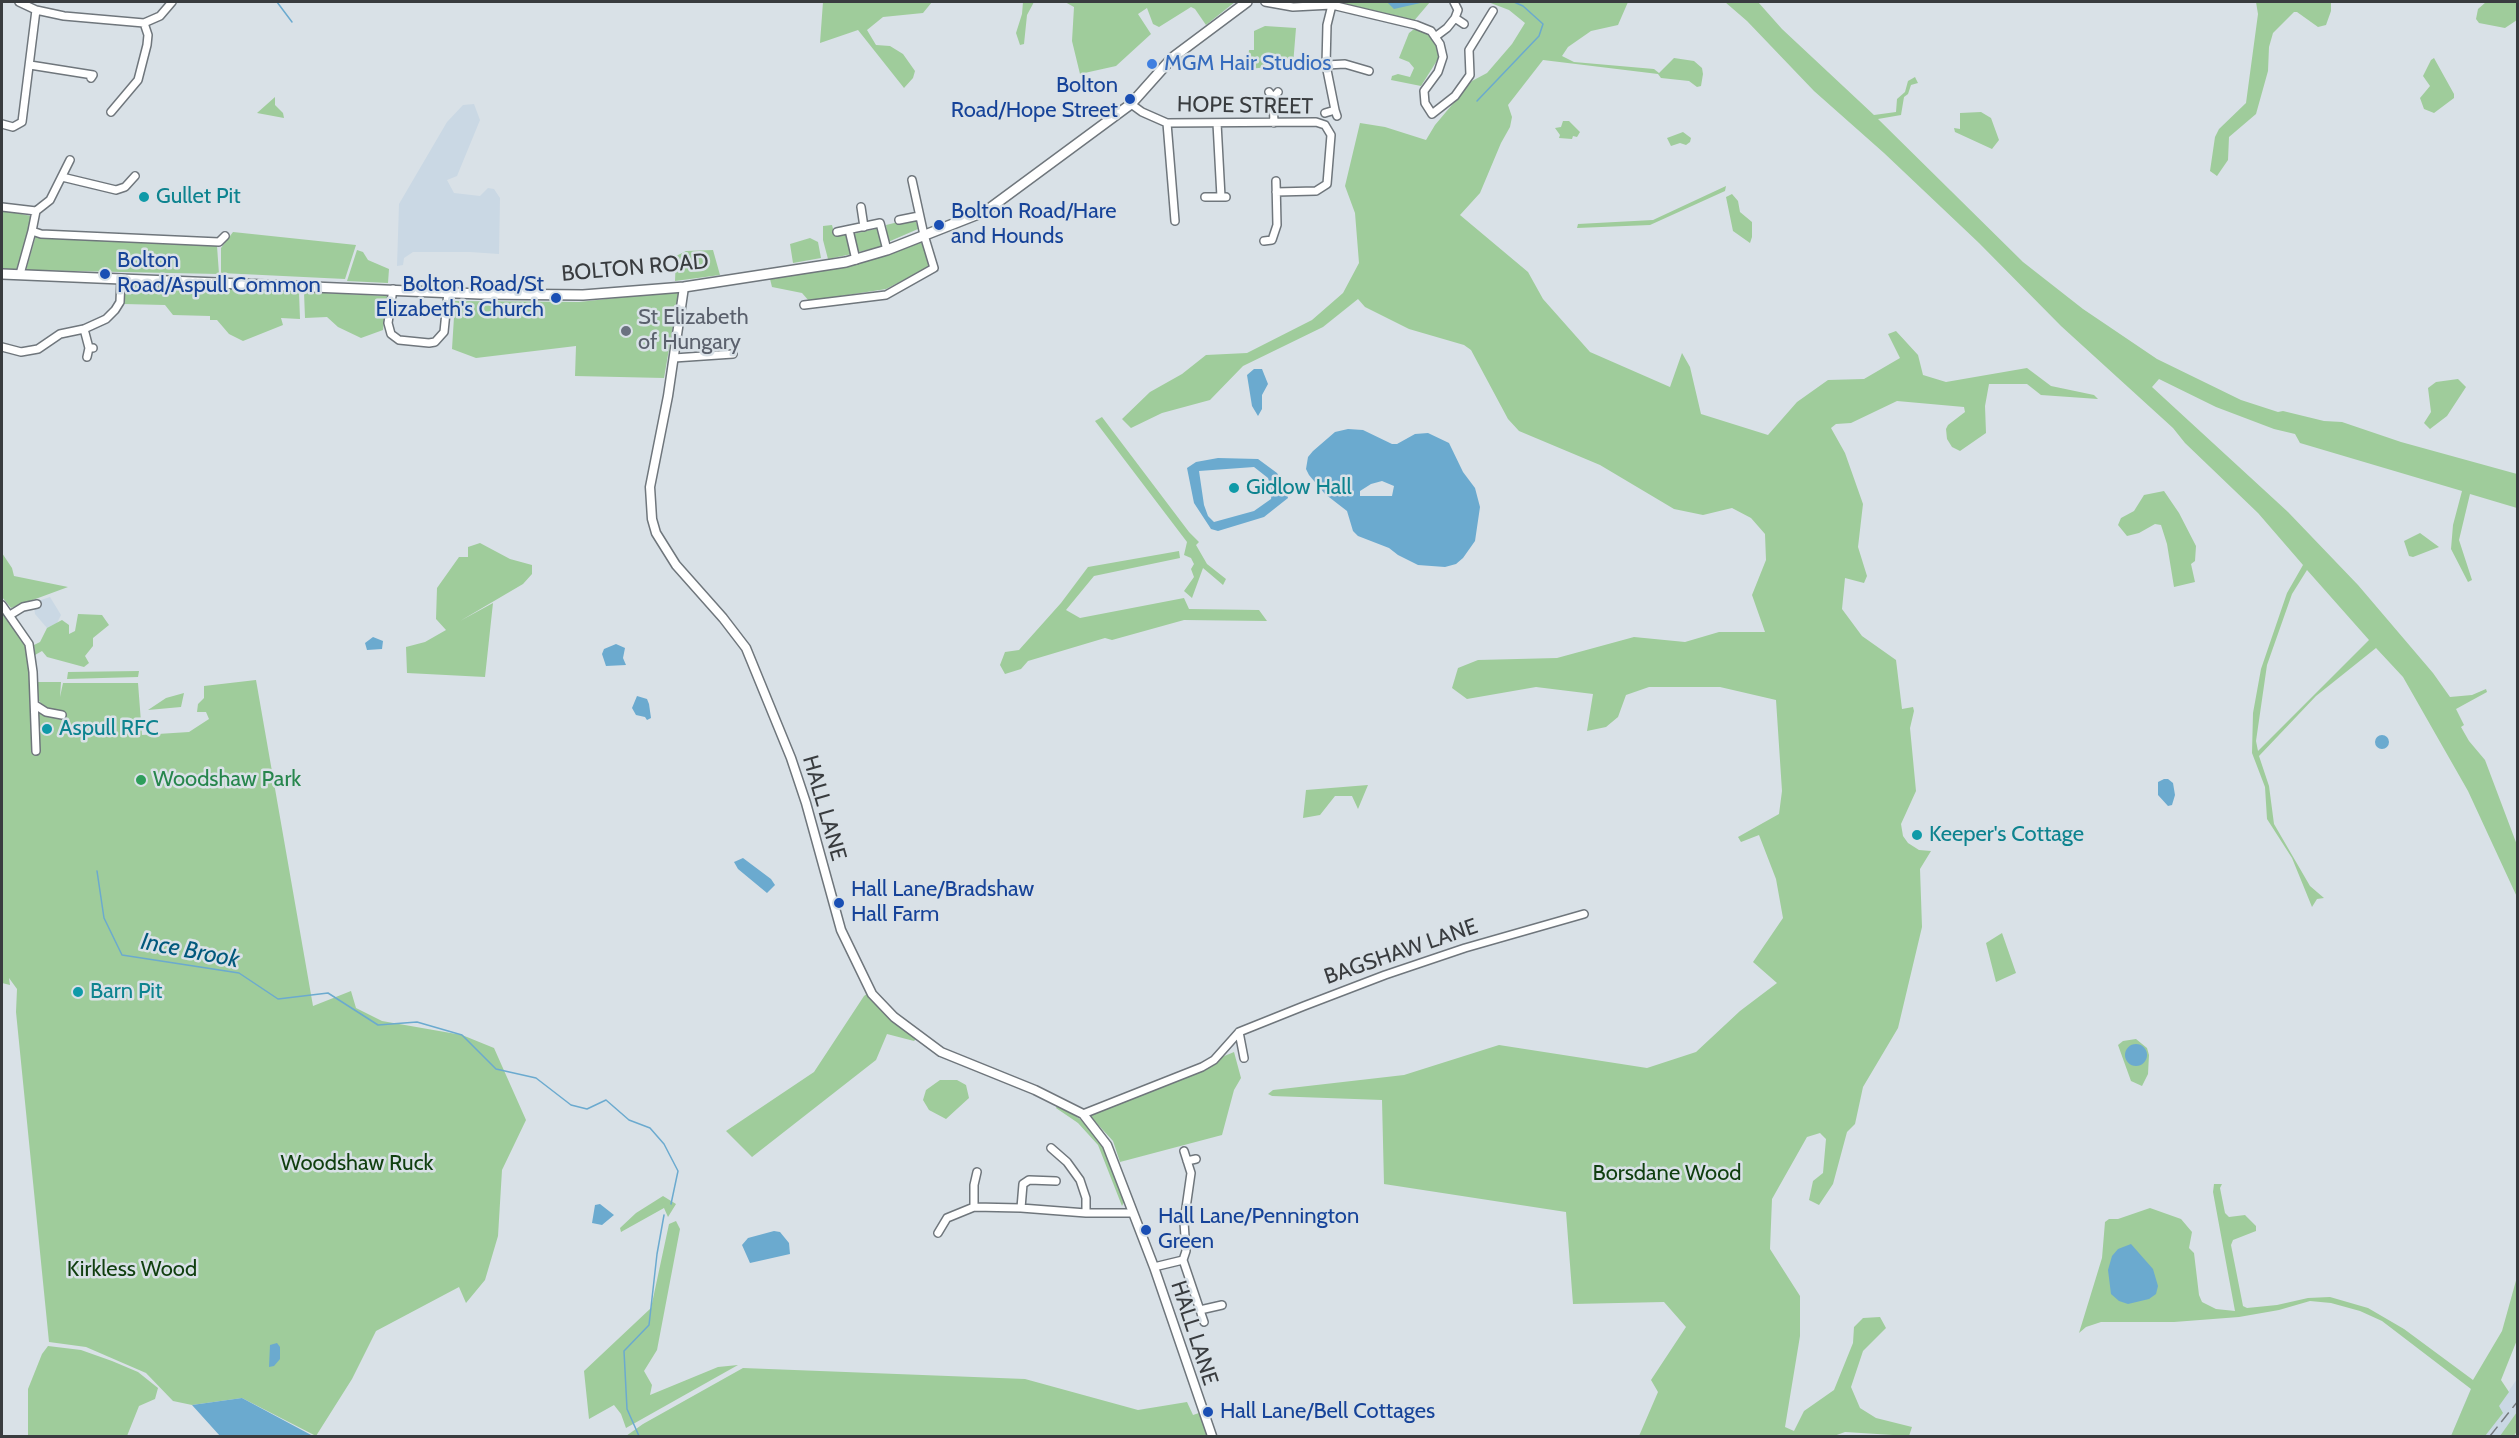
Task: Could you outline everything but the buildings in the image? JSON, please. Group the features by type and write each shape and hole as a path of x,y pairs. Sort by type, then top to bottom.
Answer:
{"main road":[{"name":"BOLTON ROAD","path":"2,274 448,292 583,295 684,287 856,260 986,211 1131,104 1172,58 1247,2"}],"street":[{"path":"19,2 36,10 64,16 144,23 160,16 172,2"},
{"path":"1265,2 1293,7 1332,5 1418,26 1431,32 1436,37 1443,57 1438,72 1427,86 1423,97 1432,114 1455,96 1470,75 1469,50 1493,11"},
{"path":"1436,37 1455,18 1458,10 1455,2"},
{"path":"1325,113 1336,113 1326,64 1326,25 1332,5"},
{"path":"2,124 13,127 22,122 36,10"},
{"path":"1455,18 1464,24"},
{"path":"111,112 138,80 147,45 144,23"},
{"path":"1326,64 1350,64 1370,71"},
{"path":"30,65 93,75 91,78"},
{"path":"1273,94 1274,123"},
{"name":"HOPE STREET","path":"1131,104 1142,112 1167,123 1316,122 1327,127 1331,135 1327,184 1316,191 1276,192"},
{"path":"1167,123 1175,221"},
{"path":"1205,198 1224,197 1217,123"},
{"path":"2,207 36,211 48,203 70,160"},
{"path":"62,177 116,190 124,187 135,176"},
{"path":"804,305 886,295 934,268 919,216 912,180"},
{"path":"1270,243 1277,225 1276,181"},
{"path":"861,207 864,227"},
{"path":"20,274 36,211"},
{"path":"899,220 919,216"},
{"path":"837,232 880,223 887,250"},
{"path":"849,230 856,260"},
{"path":"32,231 219,242 225,236"},
{"path":"2,347 21,352 38,348 60,334 84,329 105,319 118,306 121,278"},
{"name":"HALL LANE","path":"684,287 674,358 650,487 652,519 665,550 746,648 780,726 806,803 841,930 862,976 884,1008 941,1052 1035,1090 1083,1114 1107,1145 1154,1267 1212,1437"},
{"path":"393,289 388,323 391,334 399,340 429,343 435,342 444,332 448,292"},
{"path":"84,329 91,348 87,357"},
{"path":"674,358 733,354"},
{"path":"10,615 23,607 37,604"},
{"path":"2,605 29,644 35,705 36,751"},
{"path":"35,705 46,712 62,715"},
{"name":"BAGSHAW LANE","path":"1237,1034 1395,971 1465,948 1584,914"},
{"path":"1083,1114 1202,1067 1214,1060 1237,1034"},
{"path":"1237,1034 1245,1058"},
{"path":"1051,1148 1067,1161 1080,1180 1086,1198 1086,1213"},
{"path":"1184,1151 1191,1173 1184,1222 1186,1251 1183,1260 1204,1322"},
{"path":"1187,1161 1196,1159"},
{"path":"974,1207 974,1185 977,1172"},
{"path":"1021,1208 1023,1184 1029,1180 1056,1181"},
{"path":"939,1233 947,1218 974,1207 1132,1213"},
{"path":"1154,1267 1183,1260"},
{"path":"1200,1310 1222,1305"}],"shaded area":[{"path":"474,104 480,120 457,176 447,180 454,193 480,196 488,188 494,189 500,198 499,254 413,252 404,258 403,265 397,266 399,204 447,122 463,105"},
{"path":"50,597 61,615 57,623 47,628 35,614 34,606 38,601"},
{"path":"2517,1379 2517,1431 2514,1436 2451,1436 2472,1386 2499,1405"}],"green space":[{"path":"823,2 932,2 923,13 883,17 867,30 876,45 890,46 903,54 915,71 913,78 904,88 858,30 820,43"},
{"path":"1023,2 1034,2 1027,15 1024,44 1020,45 1016,33"},
{"path":"1065,2 1235,2 1206,25 1191,7 1159,27 1153,24 1147,8 1138,14 1151,34 1116,66 1080,74 1072,41 1074,7"},
{"path":"1342,2 1430,2 1413,22 1342,5"},
{"name":"Borsdane Wood","path":"1488,2 1628,2 1618,25 1591,31 1568,47 1562,56 1574,62 1654,69 1659,73 1674,58 1694,61 1702,68 1701,86 1697,87 1689,81 1661,78 1658,74 1543,60 1508,105 1512,117 1510,127 1480,193 1460,215 1528,272 1543,299 1590,352 1670,387 1682,353 1690,367 1701,414 1768,435 1797,402 1828,380 1864,379 1900,358 1888,334 1896,331 1918,355 1923,375 1946,382 2027,368 2051,386 2094,395 2098,399 2041,395 2027,384 1989,384 1985,406 1986,433 1960,451 1952,447 1947,439 1946,429 1965,412 1964,407 1897,401 1851,423 1836,424 1831,428 1845,453 1863,504 1858,547 1867,576 1864,583 1845,578 1842,609 1862,636 1896,660 1902,709 1913,707 1914,711 1910,728 1916,791 1901,824 1903,836 1908,843 1919,850 1931,851 1920,869 1922,927 1898,1028 1863,1087 1855,1124 1847,1132 1833,1184 1819,1205 1809,1200 1813,1181 1823,1173 1826,1139 1820,1133 1807,1137 1772,1199 1770,1249 1800,1296 1800,1336 1785,1427 1794,1431 1804,1411 1834,1390 1853,1343 1854,1327 1863,1318 1880,1317 1886,1328 1863,1351 1851,1387 1860,1408 1876,1418 1912,1427 1909,1436 1845,1432 1834,1436 1639,1436 1658,1392 1651,1380 1686,1327 1664,1302 1573,1304 1566,1212 1384,1184 1382,1100 1268,1094 1273,1090 1404,1075 1499,1045 1647,1068 1696,1052 1740,1011 1777,983 1753,962 1783,918 1776,879 1759,835 1741,842 1738,837 1779,814 1782,791 1776,700 1720,687 1649,687 1626,695 1618,717 1606,727 1587,731 1593,694 1536,687 1467,699 1452,688 1458,668 1478,660 1557,658 1634,637 1685,642 1719,632 1765,632 1752,595 1766,560 1765,534 1751,518 1732,508 1703,515 1674,509 1600,465 1519,431 1508,419 1471,350 1464,345 1409,329 1365,307 1358,299 1323,327 1243,366 1210,400 1162,413 1131,428 1122,419 1150,392 1182,374 1206,355 1247,353 1312,320 1343,293 1359,263 1355,213 1345,186 1360,123 1385,127 1426,140 1435,125 1472,81 1487,73 1512,44 1525,23 1509,10"},
{"path":"1725,2 1758,2 1782,29 1874,115 1896,112 1897,99 1905,92 1908,81 1915,77 1918,83 1911,85 1908,94 1904,97 1901,115 1878,119 2023,262 2083,309 2157,359 2241,400 2278,412 2342,422 2401,442 2517,474 2517,508 2470,494 2459,540 2472,580 2468,582 2451,549 2453,525 2462,491 2300,443 2295,434 2274,429 2216,407 2159,379 2152,387 2288,512 2358,585 2433,673 2450,697 2472,695 2486,689 2487,692 2456,709 2464,725 2461,727 2485,760 2517,845 2517,897 2468,791 2403,677 2376,648 2316,696 2259,756 2269,786 2274,824 2310,886 2324,898 2317,899 2312,907 2292,858 2267,819 2265,787 2252,753 2253,713 2261,669 2287,593 2303,565 2258,513 2185,443 2173,428 2061,326 1979,243 1884,153 1814,91 1747,21","holes":["2307,570 2369,640 2258,751 2256,741 2267,665 2292,594"]},
{"path":"2256,2 2331,2 2331,11 2326,25 2318,27 2294,12 2273,33 2269,47 2268,71 2256,114 2229,137 2228,160 2217,176 2210,171 2215,137 2219,129 2246,103 2258,14"},
{"path":"2486,2 2517,2 2517,20 2505,28 2479,23 2476,19 2478,9"},
{"path":"1265,26 1296,28 1293,65 1247,69 1249,50 1254,50 1254,31"},
{"path":"1418,26 1428,32 1440,52 1438,59 1421,86 1391,80 1392,76 1398,74 1410,77 1414,68 1409,62 1399,58 1409,33"},
{"path":"2434,58 2454,98 2434,113 2424,109 2420,98 2430,86 2423,76"},
{"path":"275,97 275,105 283,113 284,118 257,113"},
{"path":"1981,112 1991,118 1999,140 1992,149 1955,132 1954,128 1960,129 1960,113"},
{"path":"1563,121 1569,121 1580,132 1577,137 1559,138 1560,135 1555,128 1561,127"},
{"path":"1683,132 1691,138 1690,142 1686,145 1680,143 1671,146 1667,138"},
{"path":"1726,186 1725,191 1650,225 1577,228 1578,224 1653,220"},
{"path":"1732,194 1738,201 1740,212 1752,222 1750,243 1733,231 1726,197"},
{"path":"2,210 31,216 33,220 18,269 2,270"},
{"path":"915,218 918,229 888,242 886,225"},
{"path":"832,225 835,236 848,235 852,254 828,259 823,240 823,226"},
{"path":"880,228 884,246 858,252 853,234"},
{"path":"233,232 356,245 345,279 221,273 221,248"},
{"path":"36,235 217,246 219,274 26,270"},
{"path":"810,238 818,242 821,258 793,263 790,244"},
{"path":"920,240 930,261 929,267 886,289 809,301 802,293 772,287 770,279 846,265"},
{"path":"357,250 363,252 368,260 389,269 388,283 347,281"},
{"path":"713,250 720,275 675,281 676,256 686,251"},
{"path":"125,283 299,292 300,319 281,318 283,325 243,341 229,334 217,320 210,320 210,316 173,315 165,305 124,304"},
{"path":"679,291 664,378 575,376 576,346 476,358 452,349 455,301 579,302"},
{"path":"304,292 387,296 383,330 361,338 338,327 327,317 305,318"},
{"path":"2458,379 2466,387 2447,416 2430,429 2424,423 2431,412 2428,388 2436,382"},
{"path":"1102,417 1199,542 1196,545 1207,564 1226,579 1223,585 1203,568 1192,598 1184,591 1194,577 1191,569 1194,564 1191,558 1184,555 1187,542 1095,421"},
{"path":"2164,491 2179,513 2196,546 2195,561 2191,564 2195,582 2174,587 2167,544 2161,525 2155,524 2139,533 2127,536 2118,525 2121,518 2134,511 2144,495"},
{"path":"2420,533 2439,547 2413,557 2409,556 2404,541"},
{"path":"480,543 510,559 532,565 532,574 523,584 460,621 493,603 485,677 407,673 406,647 425,642 446,630 436,619 437,588 459,557 468,557 468,547"},
{"path":"1179,551 1180,558 1094,576 1066,610 1080,618 1184,598 1189,609 1259,610 1267,621 1184,620 1112,640 1105,638 1028,661 1021,669 1005,674 1000,665 1005,652 1019,650 1061,603 1088,567"},
{"path":"2,553 12,568 14,576 68,587 11,608 2,597"},
{"name":"Woodshaw Ruck","path":"2,605 29,644 35,705 42,705 38,699 38,682 61,682 60,697 63,683 138,683 142,735 189,732 209,719 206,712 197,712 198,704 204,698 204,686 256,680 313,1006 351,991 356,1008 382,1021 462,1035 494,1048 526,1120 502,1170 498,1236 485,1280 466,1303 459,1287 376,1331 352,1379 316,1436 242,1398 192,1405 173,1401 146,1373 86,1347 49,1342 16,1012 17,989 9,978 10,985 2,983"},
{"path":"78,614 102,615 109,625 93,638 93,646 85,656 89,663 84,667 47,657 42,651 35,655 34,645 40,642 47,628 62,620 69,625 69,634 75,631"},
{"path":"139,671 138,677 67,679 68,672"},
{"path":"184,693 181,707 148,710 166,698"},
{"path":"1368,785 1358,809 1352,796 1335,796 1320,815 1303,818 1306,790"},
{"path":"2002,933 2016,973 1996,982 1986,943"},
{"path":"868,993 888,1017 916,1039 914,1041 887,1034 876,1060 752,1157 726,1131 814,1072"},
{"path":"2136,1039 2147,1048 2149,1055 2148,1074 2142,1086 2131,1081 2118,1045 2123,1041"},
{"path":"1234,1052 1241,1078 1234,1090 1222,1135 1120,1162 1113,1141 1089,1115 1204,1069"},
{"path":"940,1080 957,1080 966,1085 969,1098 946,1119 929,1110 923,1100 926,1090"},
{"path":"1058,1104 1087,1124 1102,1143 1125,1200 1122,1206 1098,1145 1078,1123 1056,1108"},
{"path":"2214,1184 2222,1184 2220,1188 2225,1213 2229,1217 2245,1215 2256,1226 2256,1231 2233,1240 2231,1245 2243,1306 2247,1308 2277,1305 2308,1298 2330,1297 2368,1308 2404,1329 2473,1380 2502,1331 2517,1277 2517,1340 2501,1380 2509,1392 2499,1406 2503,1413 2485,1436 2451,1436 2471,1389 2382,1321 2360,1311 2331,1303 2310,1301 2279,1310 2239,1317 2174,1322 2101,1322 2086,1327 2079,1333 2102,1258 2105,1222 2150,1208 2181,1219 2192,1232 2189,1248 2194,1253 2199,1295 2202,1302 2216,1309 2235,1311 2213,1192"},
{"path":"663,1196 676,1204 668,1217 664,1208 621,1232 620,1228 636,1213"},
{"path":"676,1221 680,1229 657,1350 644,1371 652,1385 650,1395 718,1367 738,1365 626,1428 621,1414 614,1405 589,1419 584,1371 651,1308 669,1224"},
{"path":"48,1346 81,1350 112,1361 138,1372 158,1388 155,1399 139,1406 127,1436 28,1436 28,1389 42,1354"},
{"path":"743,1368 1025,1379 1138,1410 1187,1402 1193,1415 1199,1413 1207,1436 626,1436 643,1424"},
{"path":"2517,1412 2517,1431 2514,1436 2500,1436"}],"water":[{"path":"1387,2 1425,2 1394,9"},
{"path":"1254,369 1262,369 1268,384 1262,395 1262,409 1258,416 1252,406 1247,375"},
{"path":"1348,429 1363,430 1392,444 1397,444 1415,434 1428,433 1449,443 1463,472 1475,488 1480,507 1475,541 1463,558 1456,564 1445,567 1418,565 1389,548 1358,536 1353,531 1347,511 1325,494 1306,469 1308,457 1335,432","holes":["1382,481 1394,486 1392,496 1360,496 1360,491 1371,484"]},
{"path":"1218,458 1258,459 1277,473 1288,498 1264,517 1218,531 1211,529 1194,503 1187,468 1196,462","holes":["1254,467 1268,478 1272,491 1271,499 1254,511 1214,522 1208,516 1199,471"]},
{"path":"373,637 383,641 382,649 367,650 365,643"},
{"path":"616,644 625,648 623,658 626,665 606,666 602,654 604,649"},
{"path":"637,696 647,699 651,718 647,720 645,717 636,715 632,708"},
{"path":"2382,735 2387,737 2389,742 2387,747 2382,749 2377,747 2375,742 2377,737"},
{"path":"2164,779 2173,783 2175,795 2172,805 2168,806 2158,795 2158,782"},
{"path":"743,858 771,879 775,885 767,893 738,869 734,862"},
{"path":"2136,1044 2144,1047 2147,1055 2144,1063 2136,1066 2128,1063 2125,1055 2128,1047"},
{"path":"600,1204 614,1215 602,1225 592,1223 595,1205"},
{"path":"774,1231 780,1232 789,1243 790,1254 750,1263 742,1245 748,1238"},
{"path":"2131,1244 2153,1269 2158,1286 2156,1294 2149,1299 2128,1304 2119,1301 2111,1294 2108,1270 2112,1256 2118,1249"},
{"path":"277,1343 280,1347 280,1359 274,1366 269,1367 270,1345"},
{"path":"242,1398 313,1436 220,1436 192,1405"}],"waterway":[{"path":"277,2 292,22"},
{"path":"1477,101 1539,36 1543,24 1523,6 1514,2"},
{"name":"Ince Brook","path":"97,871 104,918 122,955 239,973 278,999 328,993 378,1025 417,1022 462,1035 496,1069 536,1078 571,1105 587,1109 606,1100 629,1120 650,1128 664,1144 678,1171 671,1204"},
{"path":"639,1436 627,1409 624,1351 649,1325 664,1215"}],"railway":[{"path":"2490,1436 2518,1401"}],"place":[{"name":"MGM Hair Studios","path":"1152,64"},
{"name":"Bolton Road/Hope Street","path":"1130,99"},
{"name":"Gullet Pit","path":"144,197"},
{"name":"Bolton Road/Hare and Hounds","path":"939,225"},
{"name":"Bolton Road/Aspull Common","path":"105,274"},
{"name":"Bolton Road/St Elizabeth's Church","path":"556,298"},
{"name":"St Elizabeth of Hungary","path":"626,331"},
{"name":"Gidlow Hall","path":"1234,488"},
{"name":"Aspull RFC","path":"47,729"},
{"name":"Woodshaw Park","path":"141,780"},
{"name":"Keeper's Cottage","path":"1917,835"},
{"name":"Hall Lane/Bradshaw Hall Farm","path":"839,903"},
{"name":"Barn Pit","path":"78,992"},
{"name":"Hall Lane/Pennington Green","path":"1146,1230"},
{"name":"Hall Lane/Bell Cottages","path":"1208,1412"}],"park label":[{"name":"Kirkless Wood","path":"132,1270"}]}
